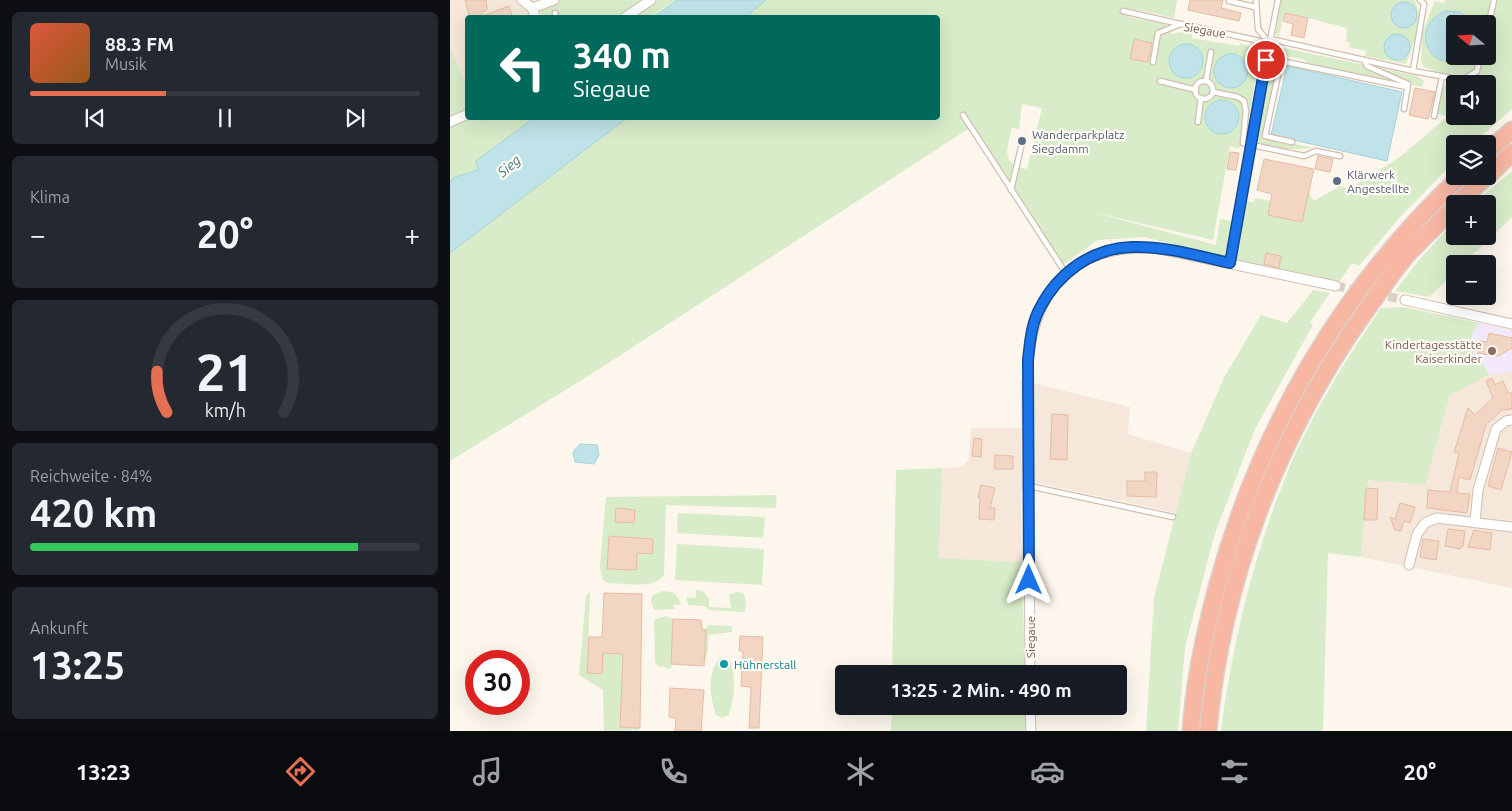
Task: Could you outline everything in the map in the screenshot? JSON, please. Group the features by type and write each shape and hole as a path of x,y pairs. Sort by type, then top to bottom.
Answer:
{"highway":[{"path":"1496,144 1512,130"},
{"path":"1496,168 1512,153"},
{"path":"1191,731 1200,657 1212,607 1233,530 1268,441 1334,325 1393,247 1452,185"},
{"path":"1467,195 1477,185"},
{"path":"1208,731 1219,653 1238,570 1259,508 1292,431 1319,383 1374,299 1407,256 1446,215"}],"street":[{"path":"522,0 532,8 535,15"},
{"path":"532,8 554,0"},
{"path":"628,15 651,0"},
{"path":"450,122 465,115"},
{"name":"Siegaue","path":"1030,665 1028,360 1031,331 1040,308 1065,272 1086,259 1108,250 1131,247 1155,248 1336,286"},
{"path":"1405,300 1512,324"},
{"path":"1475,522 1478,490 1496,429 1506,421 1512,420"},
{"path":"1409,565 1417,534 1424,523 1437,518 1512,527"},
{"path":"1030,715 1030,731"}],"lane":[{"path":"1256,0 1258,29 1270,41"},
{"path":"1230,263 1250,144 1278,0"},
{"path":"1413,71 1424,4 1420,0"},
{"path":"1491,15 1494,0"},
{"path":"1229,1 1255,7"},
{"path":"1123,11 1181,24"},
{"name":"Siegaue","path":"1153,62 1158,33 1181,24 1463,80 1477,71 1478,65"},
{"path":"1206,81 1212,52"},
{"path":"1364,60 1367,66 1408,84 1404,109"},
{"path":"1292,142 1265,136 1281,61 1407,87"},
{"path":"1434,116 1442,77"},
{"path":"1160,81 1196,90 1201,98 1198,122"},
{"path":"1206,81 1212,85 1213,92"},
{"path":"1196,90 1197,85 1206,81"},
{"path":"1213,92 1238,97 1244,101 1246,111 1243,143 1304,156 1316,151 1340,156"},
{"path":"1201,98 1206,98 1213,92"},
{"path":"963,115 1065,272"},
{"path":"1011,190 1023,139"},
{"path":"1029,486 1173,517"}],"shaded area":[{"path":"450,0 560,0 539,8 534,15 465,15 465,81 450,47"},
{"path":"1480,323 1512,329 1512,588 1361,557 1368,480 1425,485 1450,395 1489,375 1475,357 1475,327"},
{"name":"Kindertagesstätte Kaiserkinder","path":"1480,323 1512,330 1512,372 1489,375 1480,358 1475,357 1470,345 1475,327"},
{"path":"1020,380 1130,407 1128,434 1191,453 1176,513 1033,482 1021,492 1022,562 939,558 942,468 962,467 969,459 971,428 1021,428"}],"green space":[{"path":"560,0 676,0 653,15 542,15 539,8"},
{"path":"766,0 1177,0 1174,18 1138,10 1129,17 1165,24 1172,34 1193,30 1192,38 1239,46 1241,43 1259,51 1247,134 1239,148 1230,146 1213,240 1092,212 1216,245 1220,219 1242,223 1246,201 1254,202 1255,198 1271,201 1268,215 1302,222 1308,192 1314,201 1340,186 1349,189 1400,157 1446,118 1446,125 1494,125 1482,135 1446,135 1446,170 1400,217 1359,266 1352,263 1339,282 1323,281 1144,237 1098,240 1061,266 971,127 593,373 450,461 450,253 624,120 940,120 940,15 747,15","holes":["1022,104 1042,108 1027,169 1018,167 1009,159 1007,149 1012,128 1019,129"]},
{"path":"1281,0 1414,0 1418,14 1417,32 1406,64 1365,56 1366,51 1349,47 1350,43 1346,42 1347,28 1284,12 1279,37 1275,34"},
{"path":"1445,0 1512,0 1512,109 1496,123 1496,75 1446,75 1424,67 1421,61 1422,33 1435,1 1444,3"},
{"path":"450,47 465,81 465,120 531,120 476,161 478,170 455,177 450,181"},
{"path":"1280,47 1417,76 1424,81 1422,87 1311,64 1302,59 1279,55 1263,137 1314,148 1275,148 1256,139 1270,54"},
{"path":"1443,85 1446,86 1446,116 1437,114"},
{"path":"1512,171 1512,217 1496,232 1496,195 1484,195"},
{"path":"1446,231 1446,245 1483,245 1472,255 1446,255 1446,281 1429,297 1395,291 1419,260"},
{"path":"1313,290 1330,293 1310,322 1313,325 1255,429 1215,533 1185,647 1178,731 1146,731 1154,598 1191,453 1225,376 1261,315 1287,323"},
{"path":"1404,307 1480,323 1472,335 1472,348 1475,357 1479,358 1489,375 1450,395 1425,485 1368,480 1361,557 1328,553 1323,731 1221,731 1237,635 1262,542 1284,481 1315,414 1381,308"},
{"path":"942,468 939,558 1022,562 1025,665 892,665 896,470"},
{"path":"777,495 776,508 666,505 664,575 653,583 646,584 607,583 602,579 600,567 606,497"},
{"path":"678,513 765,517 763,538 677,533"},
{"path":"677,544 764,549 762,585 675,580"},
{"path":"696,590 703,591 709,598 709,607 731,608 729,595 736,592 743,593 746,601 745,612 709,610 705,606 688,605 686,597 696,598"},
{"path":"663,591 675,594 681,605 674,605 674,609 654,610 651,600 653,595"},
{"path":"590,592 587,673 602,674 603,653 638,654 622,664 620,726 639,728 639,730 604,731 603,690 579,675 586,596"},
{"path":"665,616 673,619 671,669 658,666 655,662 654,620"},
{"path":"709,625 732,626 732,632 708,635 708,652 704,664 706,629"},
{"path":"721,657 730,661 734,682 729,715 722,718 716,715 711,693 711,677 716,663"},
{"path":"892,715 1025,715 1025,731 891,731"}],"water":[{"path":"677,0 766,0 747,15 656,15"},
{"path":"1404,2 1413,6 1417,15 1413,24 1404,28 1395,24 1391,15 1395,6"},
{"path":"1445,11 1460,12 1463,15 1446,15 1446,61 1435,56 1428,49 1427,29 1433,19"},
{"path":"1397,34 1406,38 1410,47 1406,56 1397,60 1388,56 1384,47 1388,38"},
{"path":"1186,44 1198,49 1203,61 1198,73 1186,78 1174,73 1169,61 1174,49"},
{"path":"1231,54 1243,59 1248,71 1243,83 1231,88 1219,83 1214,71 1219,59"},
{"path":"1287,66 1402,92 1387,161 1271,135"},
{"path":"1222,100 1234,105 1239,117 1234,129 1222,134 1210,129 1205,117 1210,105"},
{"name":"Sieg","path":"531,120 624,120 450,253 450,181 455,177 478,170 476,161"},
{"path":"580,444 597,445 599,455 594,464 575,462 573,452"}],"building":[{"path":"465,0 486,0 487,9 480,15 469,15"},
{"path":"1190,0 1223,0 1221,8 1241,13 1239,21 1188,10"},
{"path":"509,6 512,15 485,15"},
{"path":"1285,13 1308,18 1304,38 1291,35 1293,24 1283,21"},
{"path":"1134,39 1152,43 1148,62 1130,59"},
{"path":"1415,88 1435,92 1428,119 1409,115"},
{"path":"1230,152 1239,153 1236,170 1227,169"},
{"path":"1318,156 1333,159 1330,172 1315,169"},
{"path":"1264,159 1314,169 1302,222 1268,215 1272,194 1257,190"},
{"path":"1266,253 1281,256 1279,268 1264,264"},
{"path":"1489,333 1512,338 1512,348 1498,356 1478,353 1480,341 1487,342"},
{"path":"1492,378 1495,385 1503,381 1508,393 1512,393 1512,409 1502,410 1486,425 1470,480 1459,477 1457,493 1470,494 1467,513 1427,508 1428,490 1450,492 1459,453 1454,452 1468,408 1475,415 1493,398 1486,381"},
{"path":"1052,414 1068,415 1067,460 1050,459"},
{"path":"974,438 982,439 981,457 972,456"},
{"path":"1498,448 1512,452 1501,490 1488,486"},
{"path":"995,455 1013,456 1013,469 994,469"},
{"path":"1145,472 1157,472 1156,497 1127,496 1127,481 1145,481"},
{"path":"981,485 995,488 990,508 995,508 994,520 979,519 980,498 978,497"},
{"path":"1366,488 1378,489 1377,520 1364,520"},
{"path":"1400,503 1415,507 1410,523 1404,521 1401,531 1395,530 1390,517 1395,519"},
{"path":"616,508 635,510 634,523 615,522"},
{"path":"1448,529 1465,531 1463,546 1460,549 1445,546"},
{"path":"1474,530 1492,533 1490,550 1468,547"},
{"path":"609,536 653,539 652,554 637,553 636,570 607,569"},
{"path":"1423,539 1439,541 1436,560 1420,557"},
{"path":"604,593 642,594 640,728 620,727 623,654 603,653 602,674 587,673 589,637 602,637"},
{"path":"673,619 701,620 702,629 706,630 704,666 671,664"},
{"path":"740,636 763,637 759,728 749,728 751,687 741,686 743,651 739,651"},
{"path":"670,688 704,690 701,731 675,731 676,718 669,717"}],"tunnel":[{"path":"1336,286 1362,291"},
{"path":"1375,294 1405,300"}],"place":[{"name":"Wanderparkplatz Siegdamm","path":"1022,141"},
{"name":"Klärwerk Angestellte","path":"1337,181"},
{"name":"Kindertagesstätte Kaiserkinder","path":"1492,351"},
{"name":"Hühnerstall","path":"724,664"}],"route":[{"path":"1029,580 1028,360 1031,331 1040,308 1065,272 1086,259 1108,250 1131,247 1155,248 1230,263 1266,60"}]}
